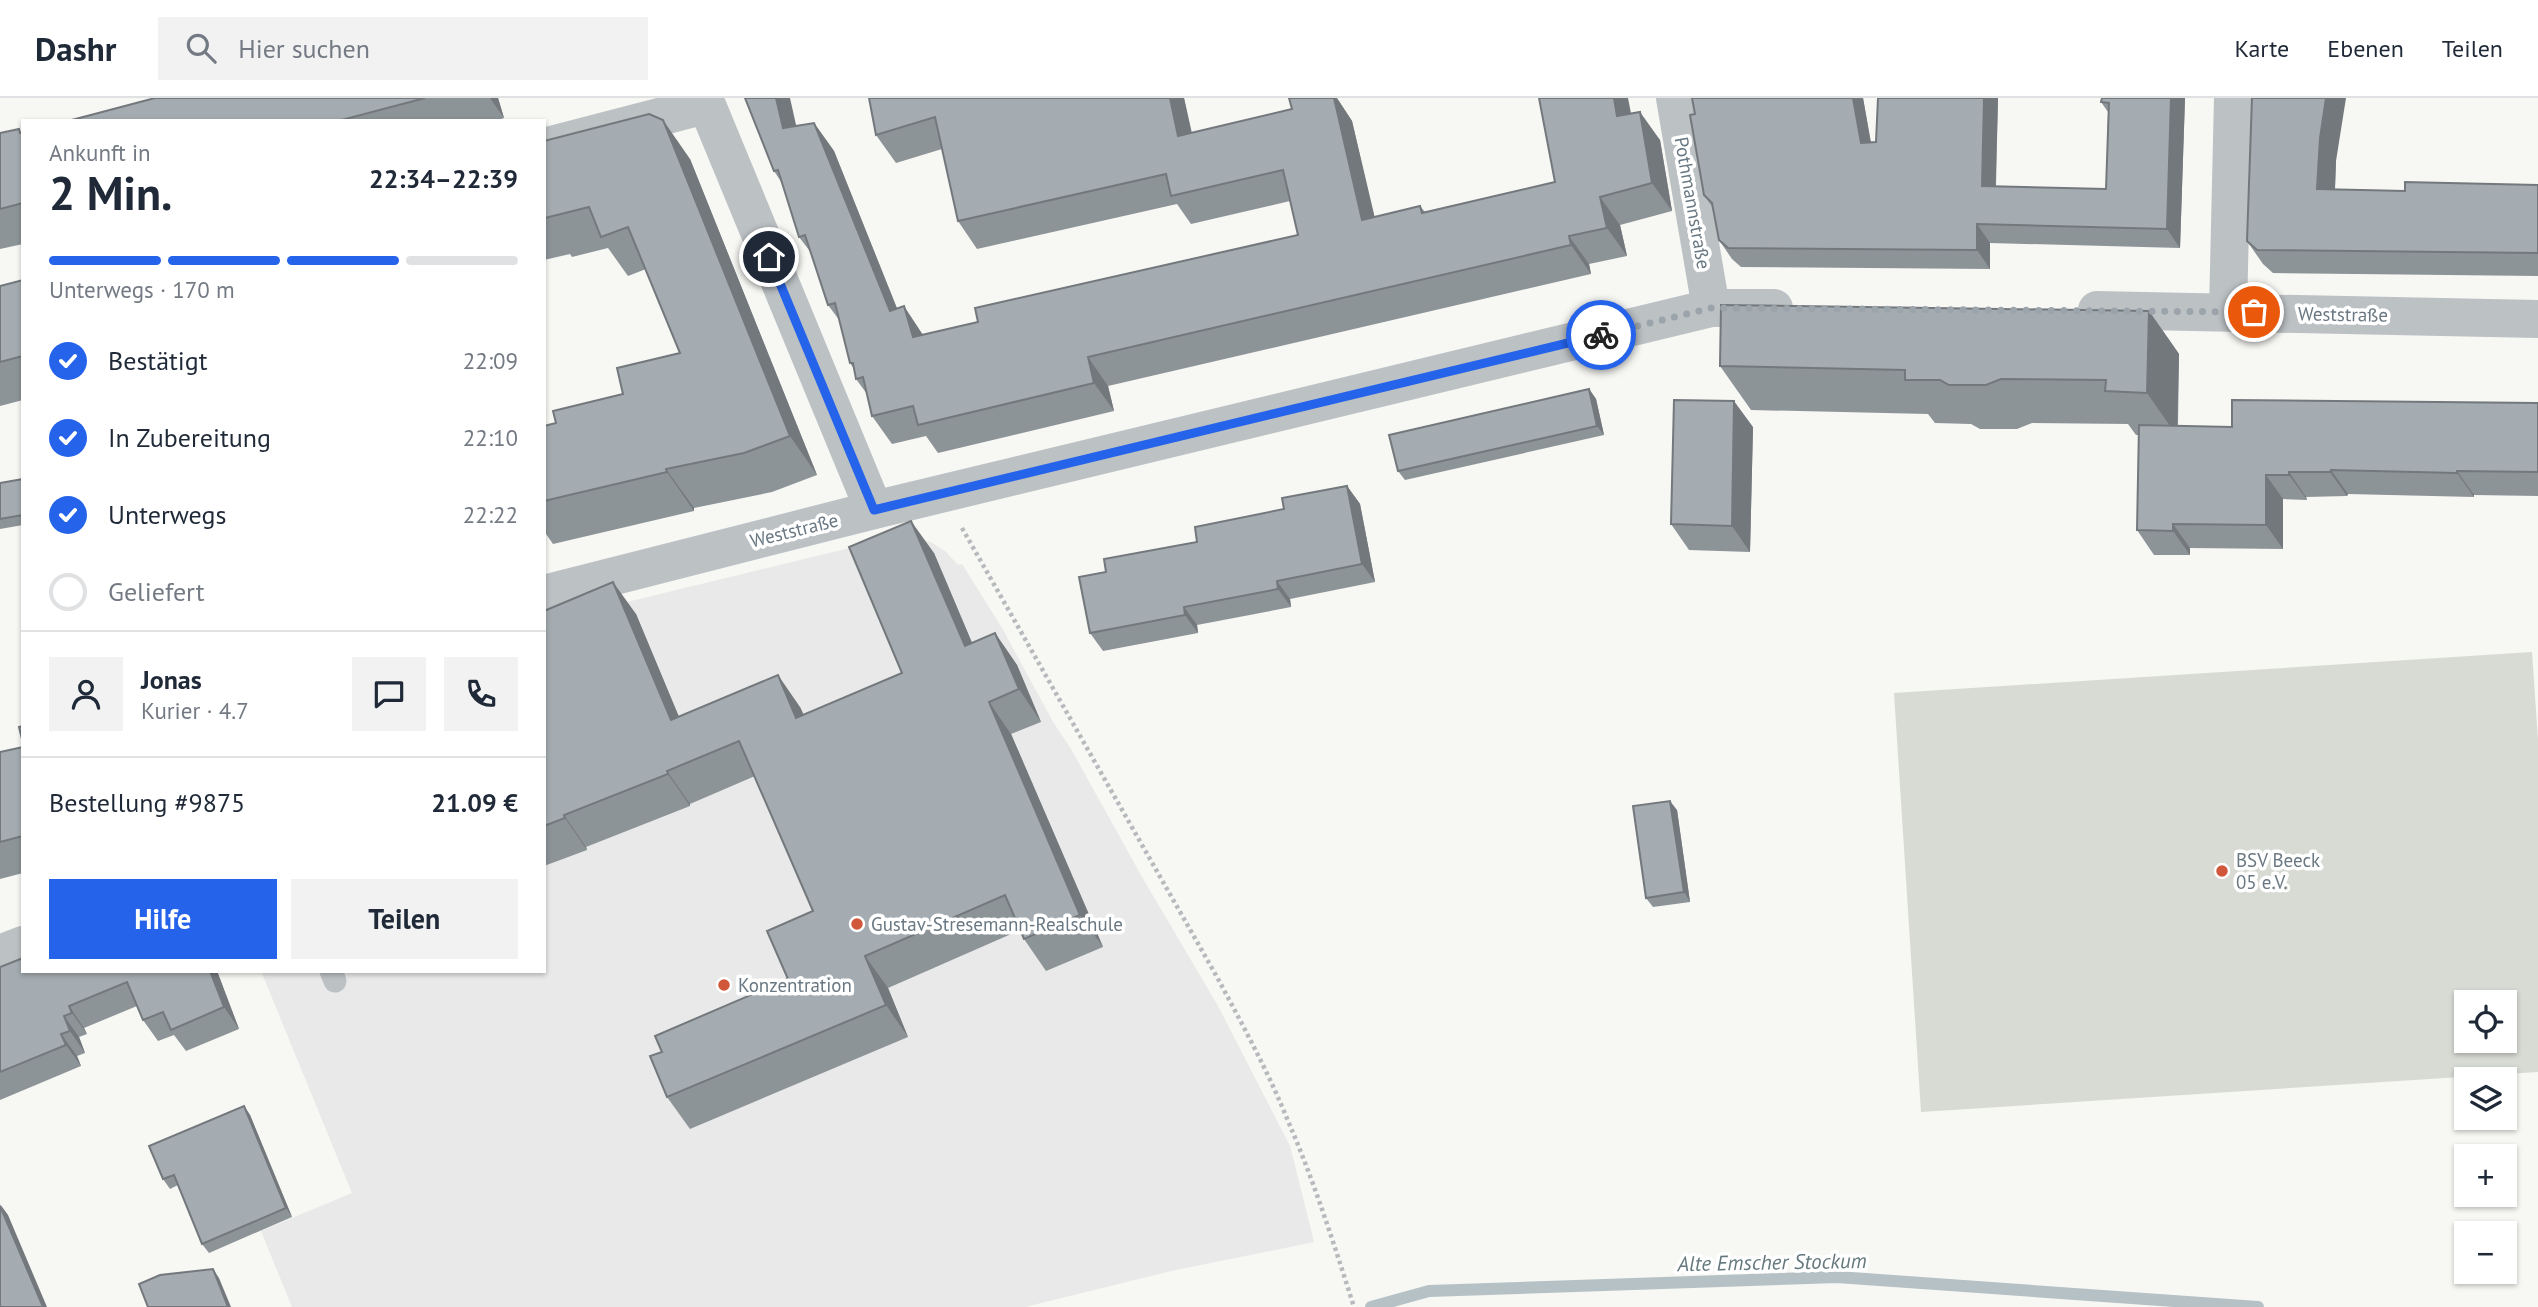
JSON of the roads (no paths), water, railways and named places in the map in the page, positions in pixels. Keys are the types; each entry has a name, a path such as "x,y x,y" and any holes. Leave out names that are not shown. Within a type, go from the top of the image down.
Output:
{"street":[{"name":"Pothmannstraße","path":"1675,98 1711,308"},
{"path":"2228,311 2233,98"},
{"path":"546,145 705,101 874,510"},
{"name":"Weststraße","path":"546,593 874,510 1711,308 1809,309"},
{"name":"Weststraße","path":"2060,310 2538,318"},
{"path":"0,954 21,946"}],"waterway":[{"name":"Alte Emscher Stockum","path":"1371,1307 1429,1291 1837,1277 2258,1307"}],"place":[{"name":"BSV Beeck 05 e.V.","path":"2222,871"},
{"name":"Gustav-Stresemann-Realschule","path":"857,924"},
{"name":"Konzentration","path":"724,985"}]}
